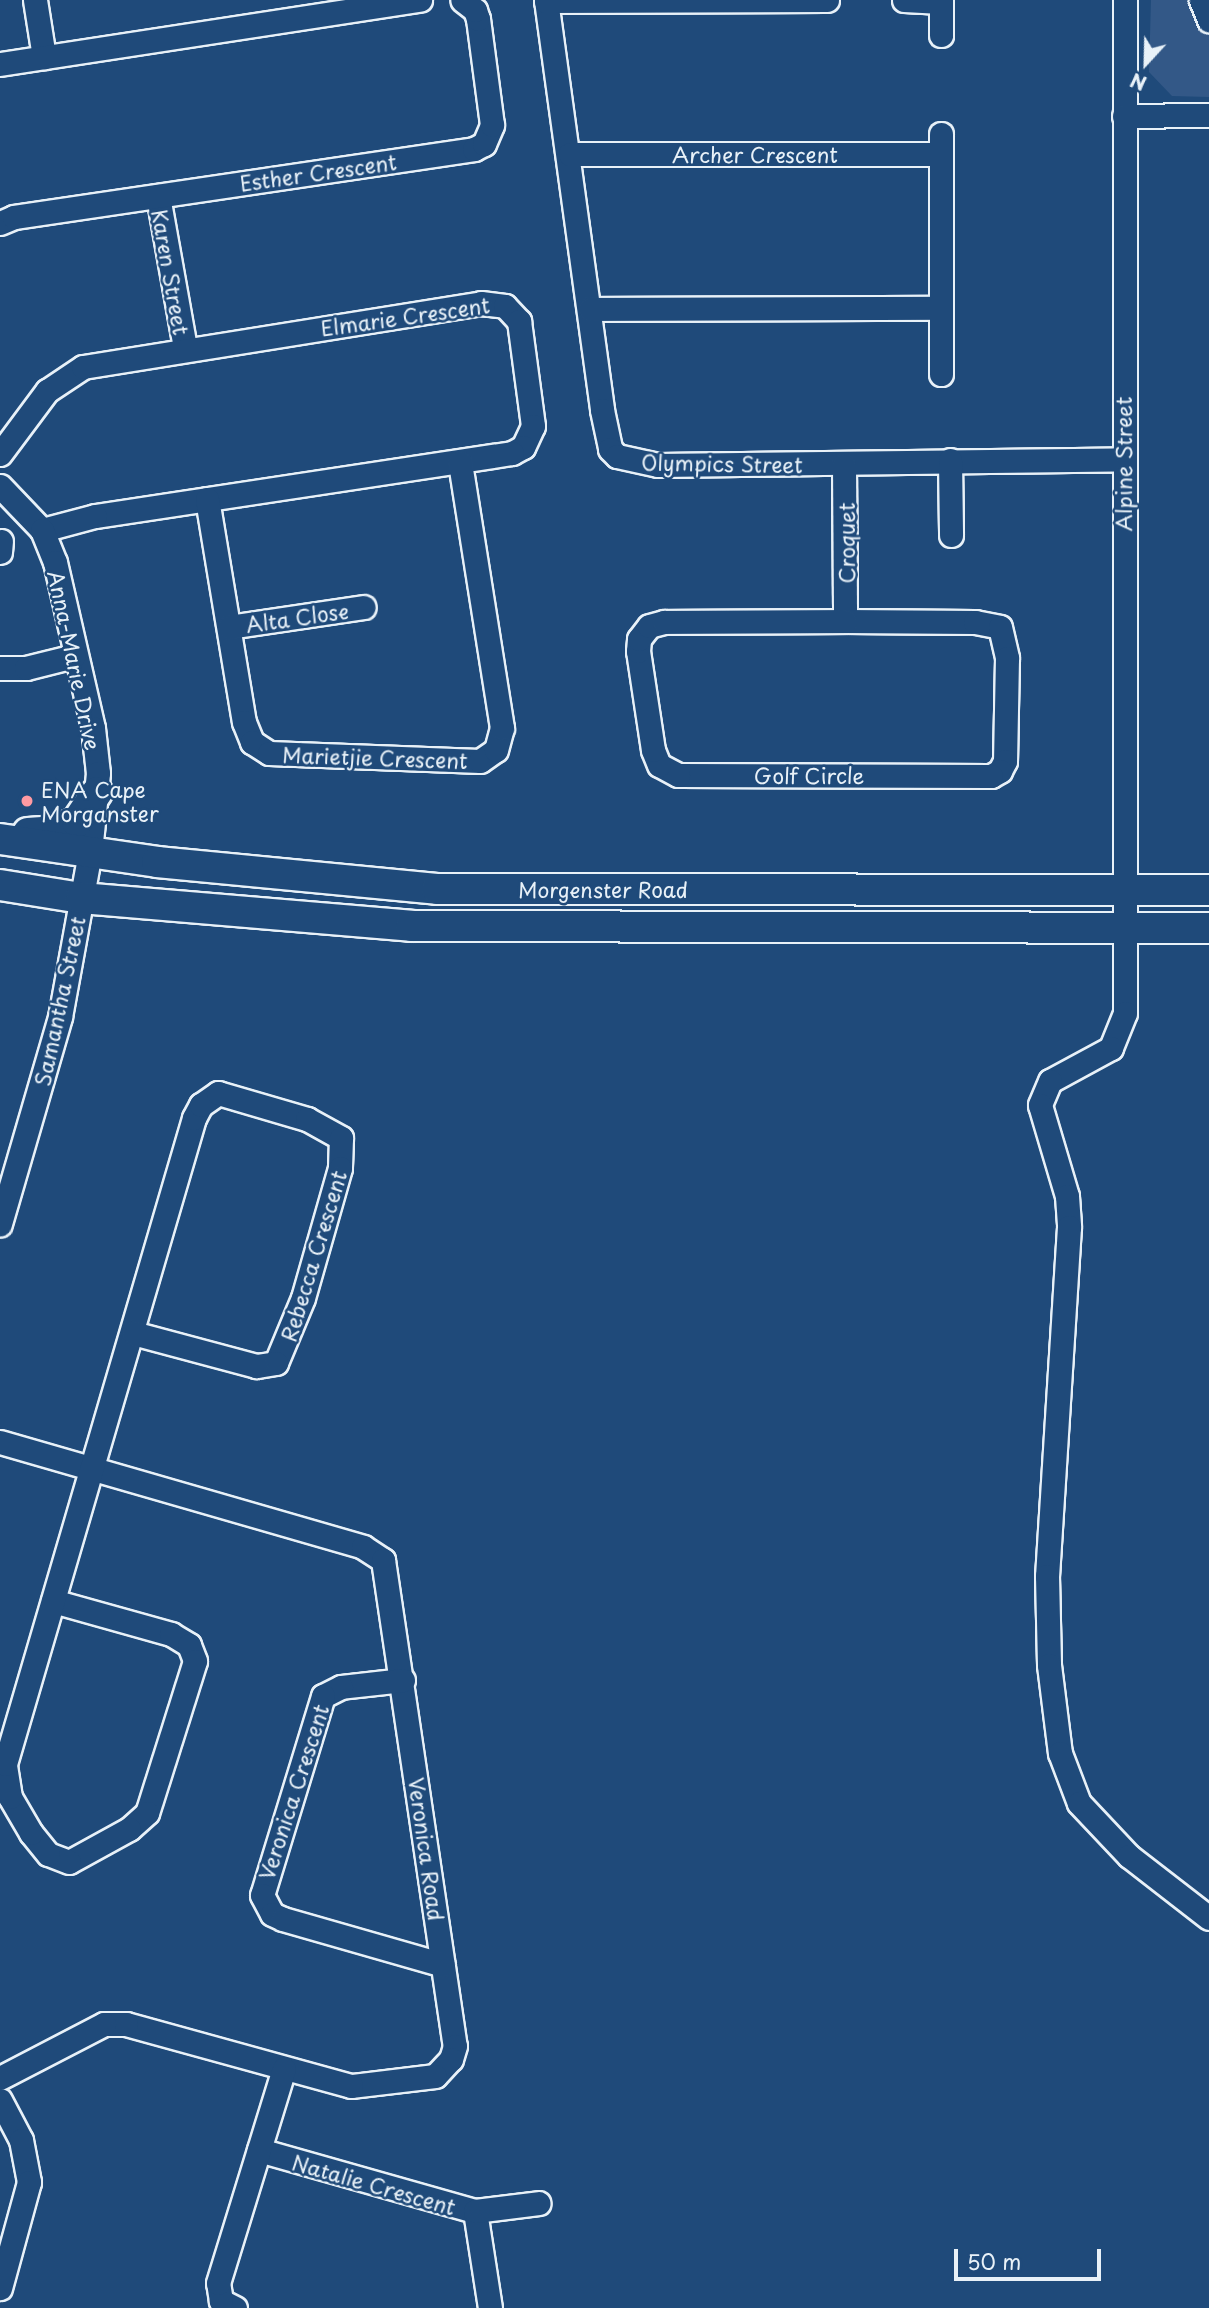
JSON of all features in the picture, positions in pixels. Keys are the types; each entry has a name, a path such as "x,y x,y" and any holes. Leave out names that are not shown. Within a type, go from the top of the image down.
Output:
{"main road":[{"path":"0,831 41,835 69,827 85,814 97,792"},
{"name":"Morgenster Road","path":"0,839 291,877 438,889 1209,890"},
{"name":"Morgenster Road","path":"0,885 81,898 411,926 1209,928"}],"street":[{"path":"35,0 44,57"},
{"path":"0,64 420,0"},
{"name":"Esther Crescent","path":"0,223 158,196 474,149 484,144 492,125 478,19 475,9 461,0"},
{"path":"546,1 827,0"},
{"path":"904,0 941,1 941,35"},
{"name":"Alpine Street","path":"1125,0 1125,1013 1118,1037 1100,1056 1050,1081 1039,1113 1067,1196 1069,1227 1047,1576 1052,1711 1066,1773 1079,1803 1129,1856 1209,1918"},
{"name":"Olympics Street","path":"546,1 570,154 606,433 610,449 622,460 658,465 844,465 950,460 1124,459"},
{"path":"1124,116 1209,116"},
{"name":"Archer Crescent","path":"570,154 941,144 941,374"},
{"name":"Karen Street","path":"158,196 186,348"},
{"name":"Elmarie Crescent","path":"0,454 47,391 71,372 186,348 481,303 505,306 519,321 532,432 523,447 512,453 94,516 41,530"},
{"path":"590,309 941,307"},
{"path":"950,460 951,535"},
{"name":"Marietjie Crescent","path":"207,499 245,731 259,748 270,753 461,762 488,757 500,744 502,728 460,462"},
{"name":"Croquet","path":"844,465 845,621"},
{"name":"Anna-Marie Drive","path":"0,486 41,530 59,576 74,656 96,747 97,792 90,852"},
{"name":"Alta Close","path":"229,627 365,607"},
{"name":"Golf Circle","path":"664,621 845,621 975,622 1000,627 1007,659 1005,761 1000,771 991,776 678,775 659,765 653,750 638,651 639,639 649,626 664,621"},
{"path":"0,668 26,668 74,656"},
{"name":"Samantha Street","path":"0,1224 60,1017 90,852"},
{"name":"Rebecca Crescent","path":"52,1601 172,1633 194,1653 194,1671 146,1813 77,1859 63,1862 48,1854 31,1833 5,1783 10,1704 52,1601 194,1118 208,1098 218,1093 307,1119 341,1138 340,1168 303,1298 276,1363 256,1366 132,1333"},
{"name":"Veronica Road","path":"0,1442 376,1553 383,1560 403,1680 454,2046 451,2059 435,2076 351,2086 126,2024 104,2024 0,2078"},
{"name":"Veronica Crescent","path":"403,1680 341,1687 323,1696 261,1895 272,1914 283,1919 443,1965"},
{"path":"235,2308 221,2301 218,2283 284,2069"},
{"path":"0,2100 20,2140 29,2182 0,2288"},
{"name":"Natalie Crescent","path":"259,2150 475,2211 490,2308"},
{"path":"475,2211 539,2203"}],"shaded area":[{"path":"1151,0 1209,0 1209,97 1172,96 1149,72"}],"place":[{"name":"ENA Cape Morganster","path":"27,801"}]}
